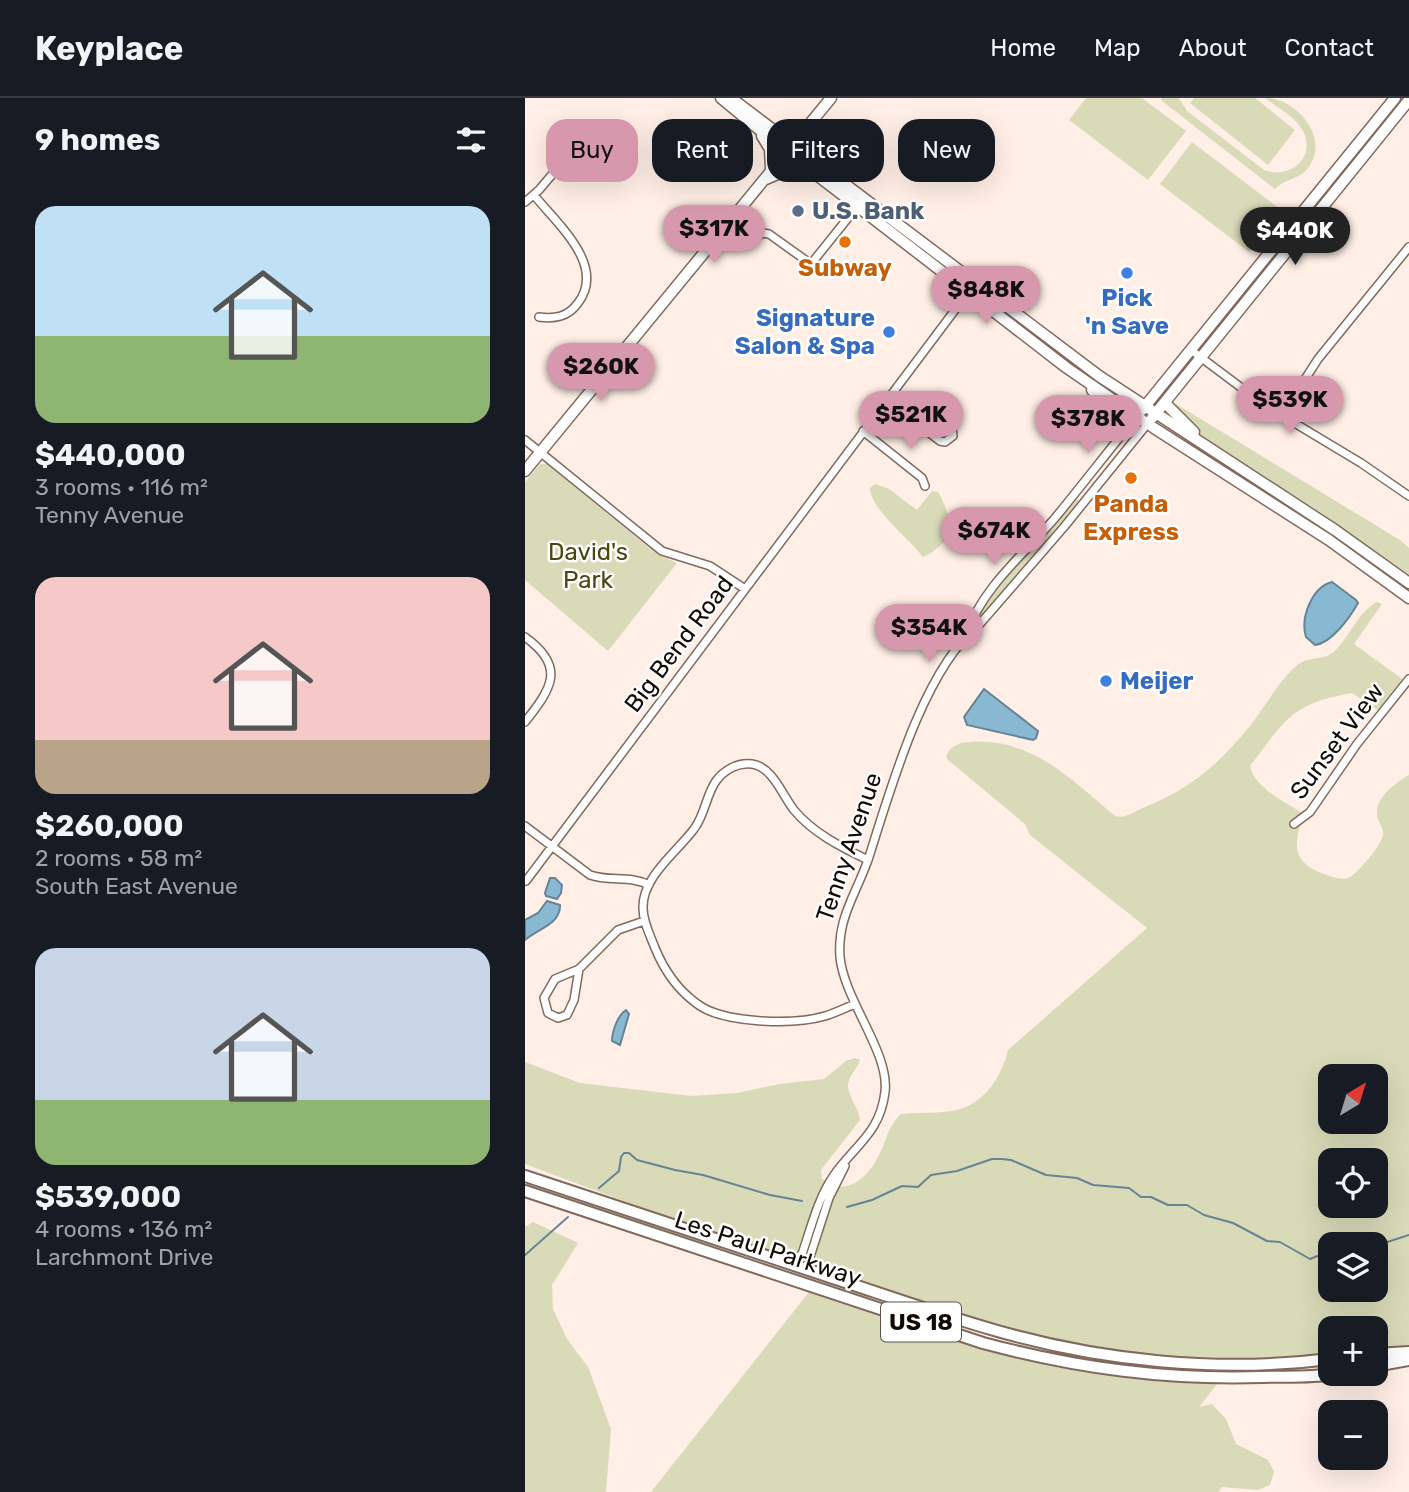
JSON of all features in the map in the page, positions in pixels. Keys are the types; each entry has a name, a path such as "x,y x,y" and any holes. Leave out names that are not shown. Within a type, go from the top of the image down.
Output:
{"main road":[{"path":"721,98 745,119"},
{"path":"731,98 767,129"},
{"path":"814,119 831,98"},
{"name":"Tenny Avenue","path":"1137,416 1395,98"},
{"name":"Tenny Avenue","path":"1148,424 1409,100"},
{"path":"753,127 767,144"},
{"path":"525,471 767,175"},
{"path":"762,181 767,179"},
{"path":"825,182 1085,382 1329,540 1409,598"},
{"path":"844,182 1083,365 1335,530 1409,583"},
{"path":"1085,382 1122,422 1125,431"},
{"path":"1165,403 1206,446"},
{"path":"1329,540 1335,530"},
{"name":"Les Paul Parkway","path":"525,1176 994,1330 1094,1352 1175,1362 1266,1364 1318,1360"},
{"name":"Les Paul Parkway","path":"525,1191 983,1343 1038,1357 1094,1368 1200,1377 1318,1374"},
{"path":"674,1240 713,1248 799,1275 806,1269"},
{"path":"1388,1353 1409,1352"},
{"path":"1388,1364 1409,1360"}],"street":[{"path":"525,202 546,181"},
{"path":"534,195 578,250 586,265 587,274 583,295 573,309 558,317 539,317"},
{"path":"724,228 745,243 763,233 769,234 811,264 856,206 866,199"},
{"path":"1282,415 1318,359 1409,247"},
{"name":"Big Bend Road","path":"526,881 976,282"},
{"path":"1191,350 1246,392 1368,467 1409,496"},
{"path":"1168,377 1178,386"},
{"path":"878,410 897,422 911,421 919,424"},
{"name":"Tenny Avenue","path":"784,1262 802,1254 823,1195 833,1176 878,1123 886,1089 879,1057 843,980 840,933 845,910 868,860 881,816 921,710 982,604 1137,416"},
{"name":"Tenny Avenue","path":"967,634 979,625 1083,505 1148,424"},
{"path":"863,431 919,475 925,486"},
{"path":"525,440 662,551 710,566 745,590"},
{"path":"1072,496 1083,505"},
{"path":"1019,559 1028,567"},
{"path":"525,637 545,656 551,678 549,689 525,722"},
{"name":"Sunset View","path":"1294,824 1310,812 1357,744 1409,678"},
{"path":"855,1004 823,1017 755,1020 722,1015 697,1004 664,970 644,921 642,905 649,885 668,858 695,828 715,781 733,765 754,764 771,776 794,811 832,843 868,860"},
{"path":"525,826 590,875 602,879 636,878 649,885"},
{"path":"579,969 574,1000 568,1014 558,1018 548,1013 544,998 555,979 579,969 618,930 644,921"},
{"name":"Tenny Avenue","path":"806,1269 829,1198 850,1156"}],"green space":[{"path":"1086,98 1142,98 1186,131 1148,180 1069,120"},
{"path":"1179,98 1187,111 1264,170 1283,172 1291,169 1303,158 1306,141 1300,126 1265,98 1277,100 1299,113 1307,122 1313,133 1314,157 1304,172 1275,189 1161,100"},
{"path":"1194,98 1255,98 1295,130 1268,165 1190,103"},
{"path":"1192,142 1281,210 1249,252 1160,184"},
{"path":"1171,401 1400,540 1409,548 1409,575 1323,514 1204,438 1171,407"},
{"name":"David's Park","path":"540,464 547,464 647,546 677,563 608,651 525,580 525,482"},
{"path":"875,484 889,489 917,510 932,491 938,492 956,525 956,532 923,557 876,505 870,488"},
{"path":"1072,496 1082,504 967,634 982,604"},
{"path":"1377,602 1382,604 1354,644 1405,681 1379,711 1352,693 1303,708 1282,725 1250,766 1264,788 1304,814 1297,850 1305,864 1340,879 1354,874 1379,845 1383,832 1377,815 1379,802 1387,791 1409,775 1409,1346 1388,1350 1388,1316 1318,1316 1318,1358 1223,1362 1117,1354 991,1327 762,1253 525,1164 525,1062 580,1083 691,1096 737,1093 824,1079 846,1061 855,1058 860,1060 848,1087 860,1120 821,1170 822,1179 839,1186 847,1186 861,1179 873,1165 890,1129 901,1114 957,1110 984,1095 997,1079 1008,1050 1147,928 1030,835 1025,824 948,760 946,757 950,750 967,742 993,742 1032,754 1067,776 1115,816 1127,816 1176,792 1215,764 1250,726 1289,672 1301,663 1335,651 1360,618"},
{"path":"533,1222 578,1243 552,1285 553,1309 567,1339 588,1367 611,1429 606,1492 525,1492 525,1227"},
{"path":"809,1292 961,1341 1053,1365 1114,1375 1217,1384 1199,1407 1212,1404 1226,1419 1236,1444 1268,1460 1274,1472 1270,1485 1258,1490 1222,1487 1218,1492 651,1492"}],"water":[{"path":"1332,582 1358,603 1334,635 1315,645 1306,637 1306,613 1313,597"},
{"path":"984,689 1038,731 1036,738 1033,740 967,725 964,717"},
{"path":"550,878 555,878 562,885 557,899 546,896 545,893"},
{"path":"547,901 560,905 557,917 525,940 525,920 538,913"},
{"path":"626,1010 629,1014 620,1045 612,1041 612,1037 618,1019"}],"waterway":[{"path":"599,1188 619,1171 621,1157 624,1153 629,1153 637,1160 802,1201"},
{"path":"847,1207 872,1200 902,1186 918,1187 931,1175 957,1171 992,1159 1002,1159 1011,1160 1046,1175 1077,1178 1093,1185 1129,1188 1141,1197 1151,1197 1168,1205 1187,1205 1204,1215 1233,1223 1267,1241 1280,1242 1310,1259 1318,1256"},
{"path":"525,1255 568,1217"},
{"path":"1388,1242 1409,1235"}],"place":[{"name":"U.S. Bank","path":"798,211"},
{"name":"Subway","path":"845,242"},
{"name":"Pick 'n Save","path":"1127,273"},
{"name":"Signature Salon & Spa","path":"889,332"},
{"name":"Panda Express","path":"1131,478"},
{"name":"Meijer","path":"1106,681"}]}
